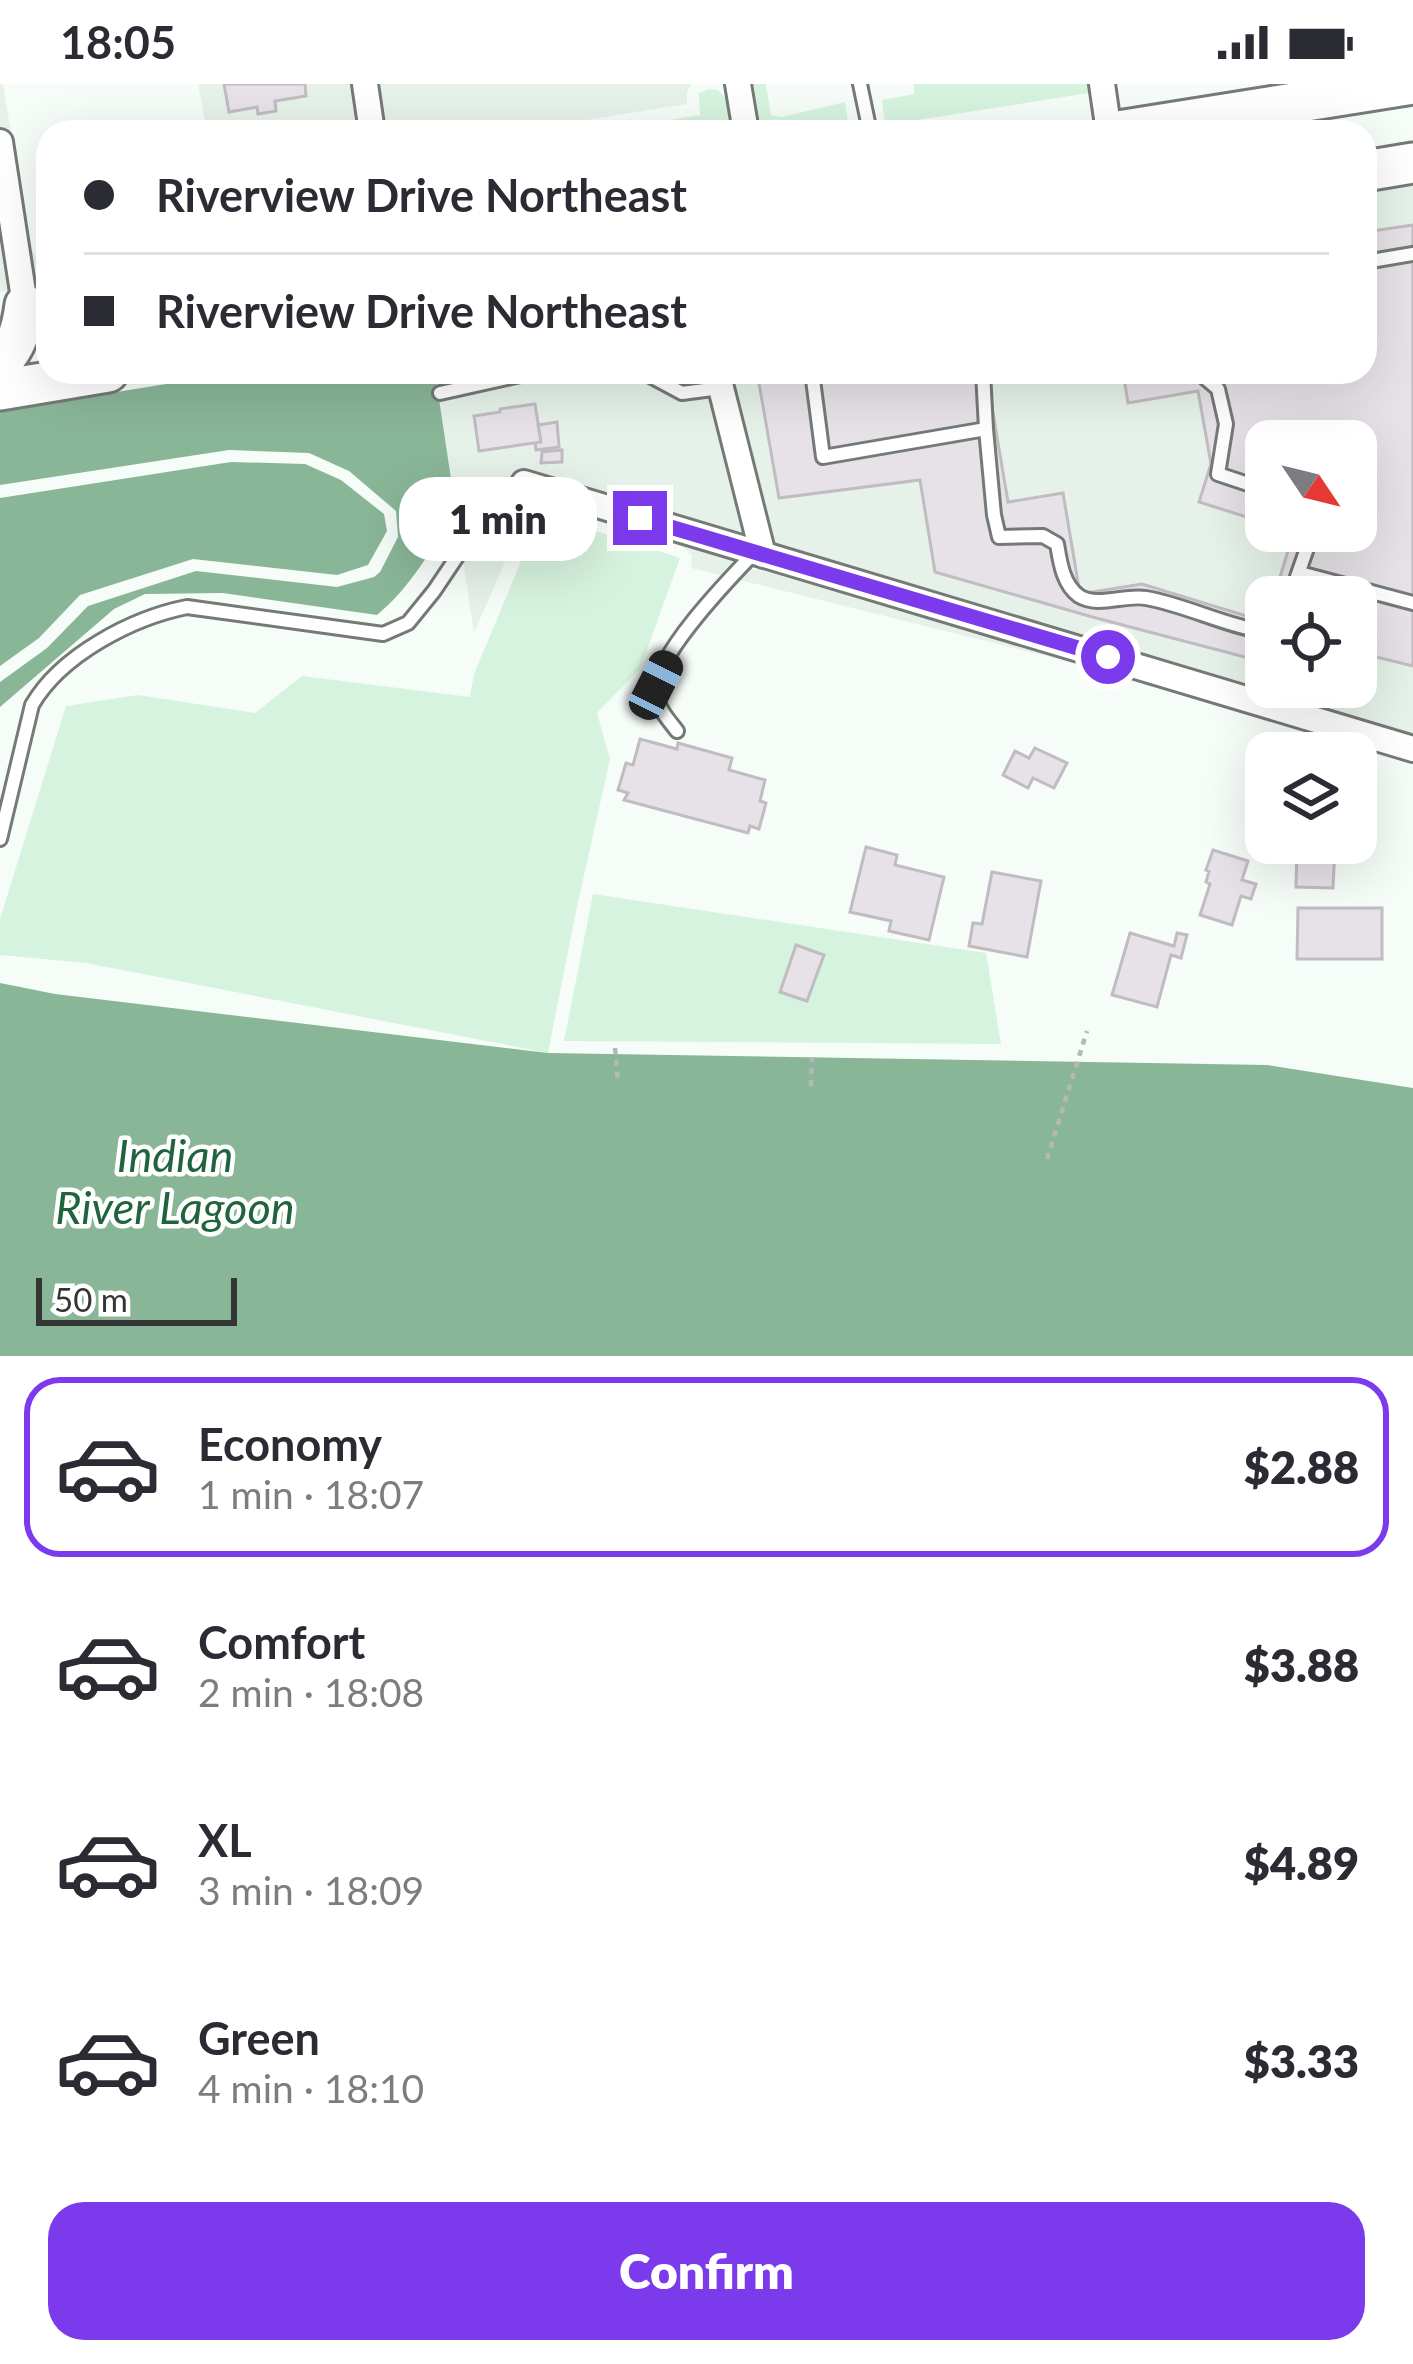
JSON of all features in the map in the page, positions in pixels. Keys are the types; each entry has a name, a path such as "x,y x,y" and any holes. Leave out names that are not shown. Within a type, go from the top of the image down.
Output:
{"main road":[{"path":"1186,120 1413,84"},
{"path":"1377,169 1413,163"},
{"path":"0,364 22,332 24,305"},
{"path":"0,390 36,380"}],"street":[{"path":"365,84 370,120"},
{"path":"738,84 744,120"},
{"path":"1102,84 1109,120"},
{"path":"0,142 24,305"},
{"path":"720,384 759,554"},
{"path":"524,483 1413,749"}],"lane":[{"path":"860,84 867,120"},
{"path":"1377,260 1413,254"},
{"path":"440,393 480,384"},
{"path":"664,384 682,394 708,384"},
{"path":"814,384 823,457 986,429"},
{"path":"984,384 994,515 1000,537 1043,536 1058,544 1062,570 1074,592 1084,599 1142,596 1245,627"},
{"path":"1213,384 1226,424 1218,474 1245,483"},
{"path":"0,839 32,705 40,690 123,627 188,608 383,634 408,622 487,512 506,492 524,483"},
{"path":"1299,576 1306,552"},
{"path":"677,731 659,707 656,685 672,652 712,597 759,554"},
{"path":"1300,573 1413,603"}],"path":[{"path":"1047,1159 1088,1031"},
{"path":"615,1048 618,1082"},
{"path":"811,1086 812,1057"}],"shaded area":[{"path":"3,84 31,250 36,256 36,286 0,292"},
{"path":"198,84 691,84 687,104 586,120 205,120"},
{"path":"754,84 766,84 771,115 782,117 845,102 848,120 759,120"},
{"path":"914,84 1094,84 1089,93 917,120 884,120 882,100 914,94"},
{"path":"718,90 730,103 731,120 668,120 700,115 699,93"},
{"path":"1413,183 1413,747 1377,738 1377,732 1352,732 1256,708 1377,708 1377,576 1245,576 1245,705 691,568 692,555 683,547 554,508 519,530 474,633 437,384 705,384 752,570 780,567 735,384 1377,384 1377,187"},
{"path":"552,521 680,558 640,669 597,713 610,759 548,1053 86,963 0,955 0,919 66,706 138,695 255,713 302,676 470,697 474,674 532,535"},
{"path":"593,894 986,953 1001,1044 564,1041"}],"water":[{"path":"166,384 437,384 456,512 420,566 377,615 223,593 145,594 114,609 0,707 0,682 47,648 88,606 196,571 337,587 374,577 398,537 396,511 349,471 309,453 229,450 0,485 0,411"},
{"path":"231,462 305,464 341,480 384,514 387,531 368,565 337,575 193,559 80,595 39,638 0,666 0,498"},
{"name":"Indian River Lagoon","path":"0,983 55,994 548,1053 1267,1065 1413,1088 1413,1356 0,1356"}],"building":[{"path":"224,84 305,84 306,96 275,101 276,111 258,114 257,107 229,112"},
{"path":"1413,225 1413,666 1377,657 1377,576 1245,576 1245,657 935,572 920,480 779,498 759,384 1377,384 1377,230"},
{"path":"988,384 1125,384 1128,403 1198,391 1211,464 1199,502 1245,516 1245,552 1288,552 1280,576 1245,576 1245,616 1142,584 1080,594 1063,493 1008,502"},
{"path":"535,404 541,442 479,451 474,416"},
{"path":"557,422 559,447 536,450 535,443 541,442 538,425"},
{"path":"562,450 562,462 541,463 542,452"},
{"path":"640,739 677,749 678,743 732,758 729,770 765,780 760,801 766,803 759,829 750,826 748,833 624,800 628,793 618,790 626,763 633,765"},
{"path":"1035,748 1067,763 1054,788 1033,778 1028,788 1003,775 1015,751 1029,758"},
{"path":"866,847 897,855 895,865 944,877 929,940 889,931 891,921 850,912"},
{"path":"1213,850 1247,864 1242,880 1256,884 1251,899 1241,896 1232,925 1200,915 1210,884 1206,870"},
{"path":"1297,864 1334,864 1333,888 1296,887"},
{"path":"992,872 1041,881 1027,957 969,946 973,923 982,924"},
{"path":"1298,908 1382,908 1382,959 1297,959"},
{"path":"1130,933 1174,946 1177,933 1187,935 1181,958 1171,955 1157,1007 1112,995"},
{"path":"796,945 824,955 807,1001 780,992"}],"route":[{"path":"640,518 1108,657"}]}
